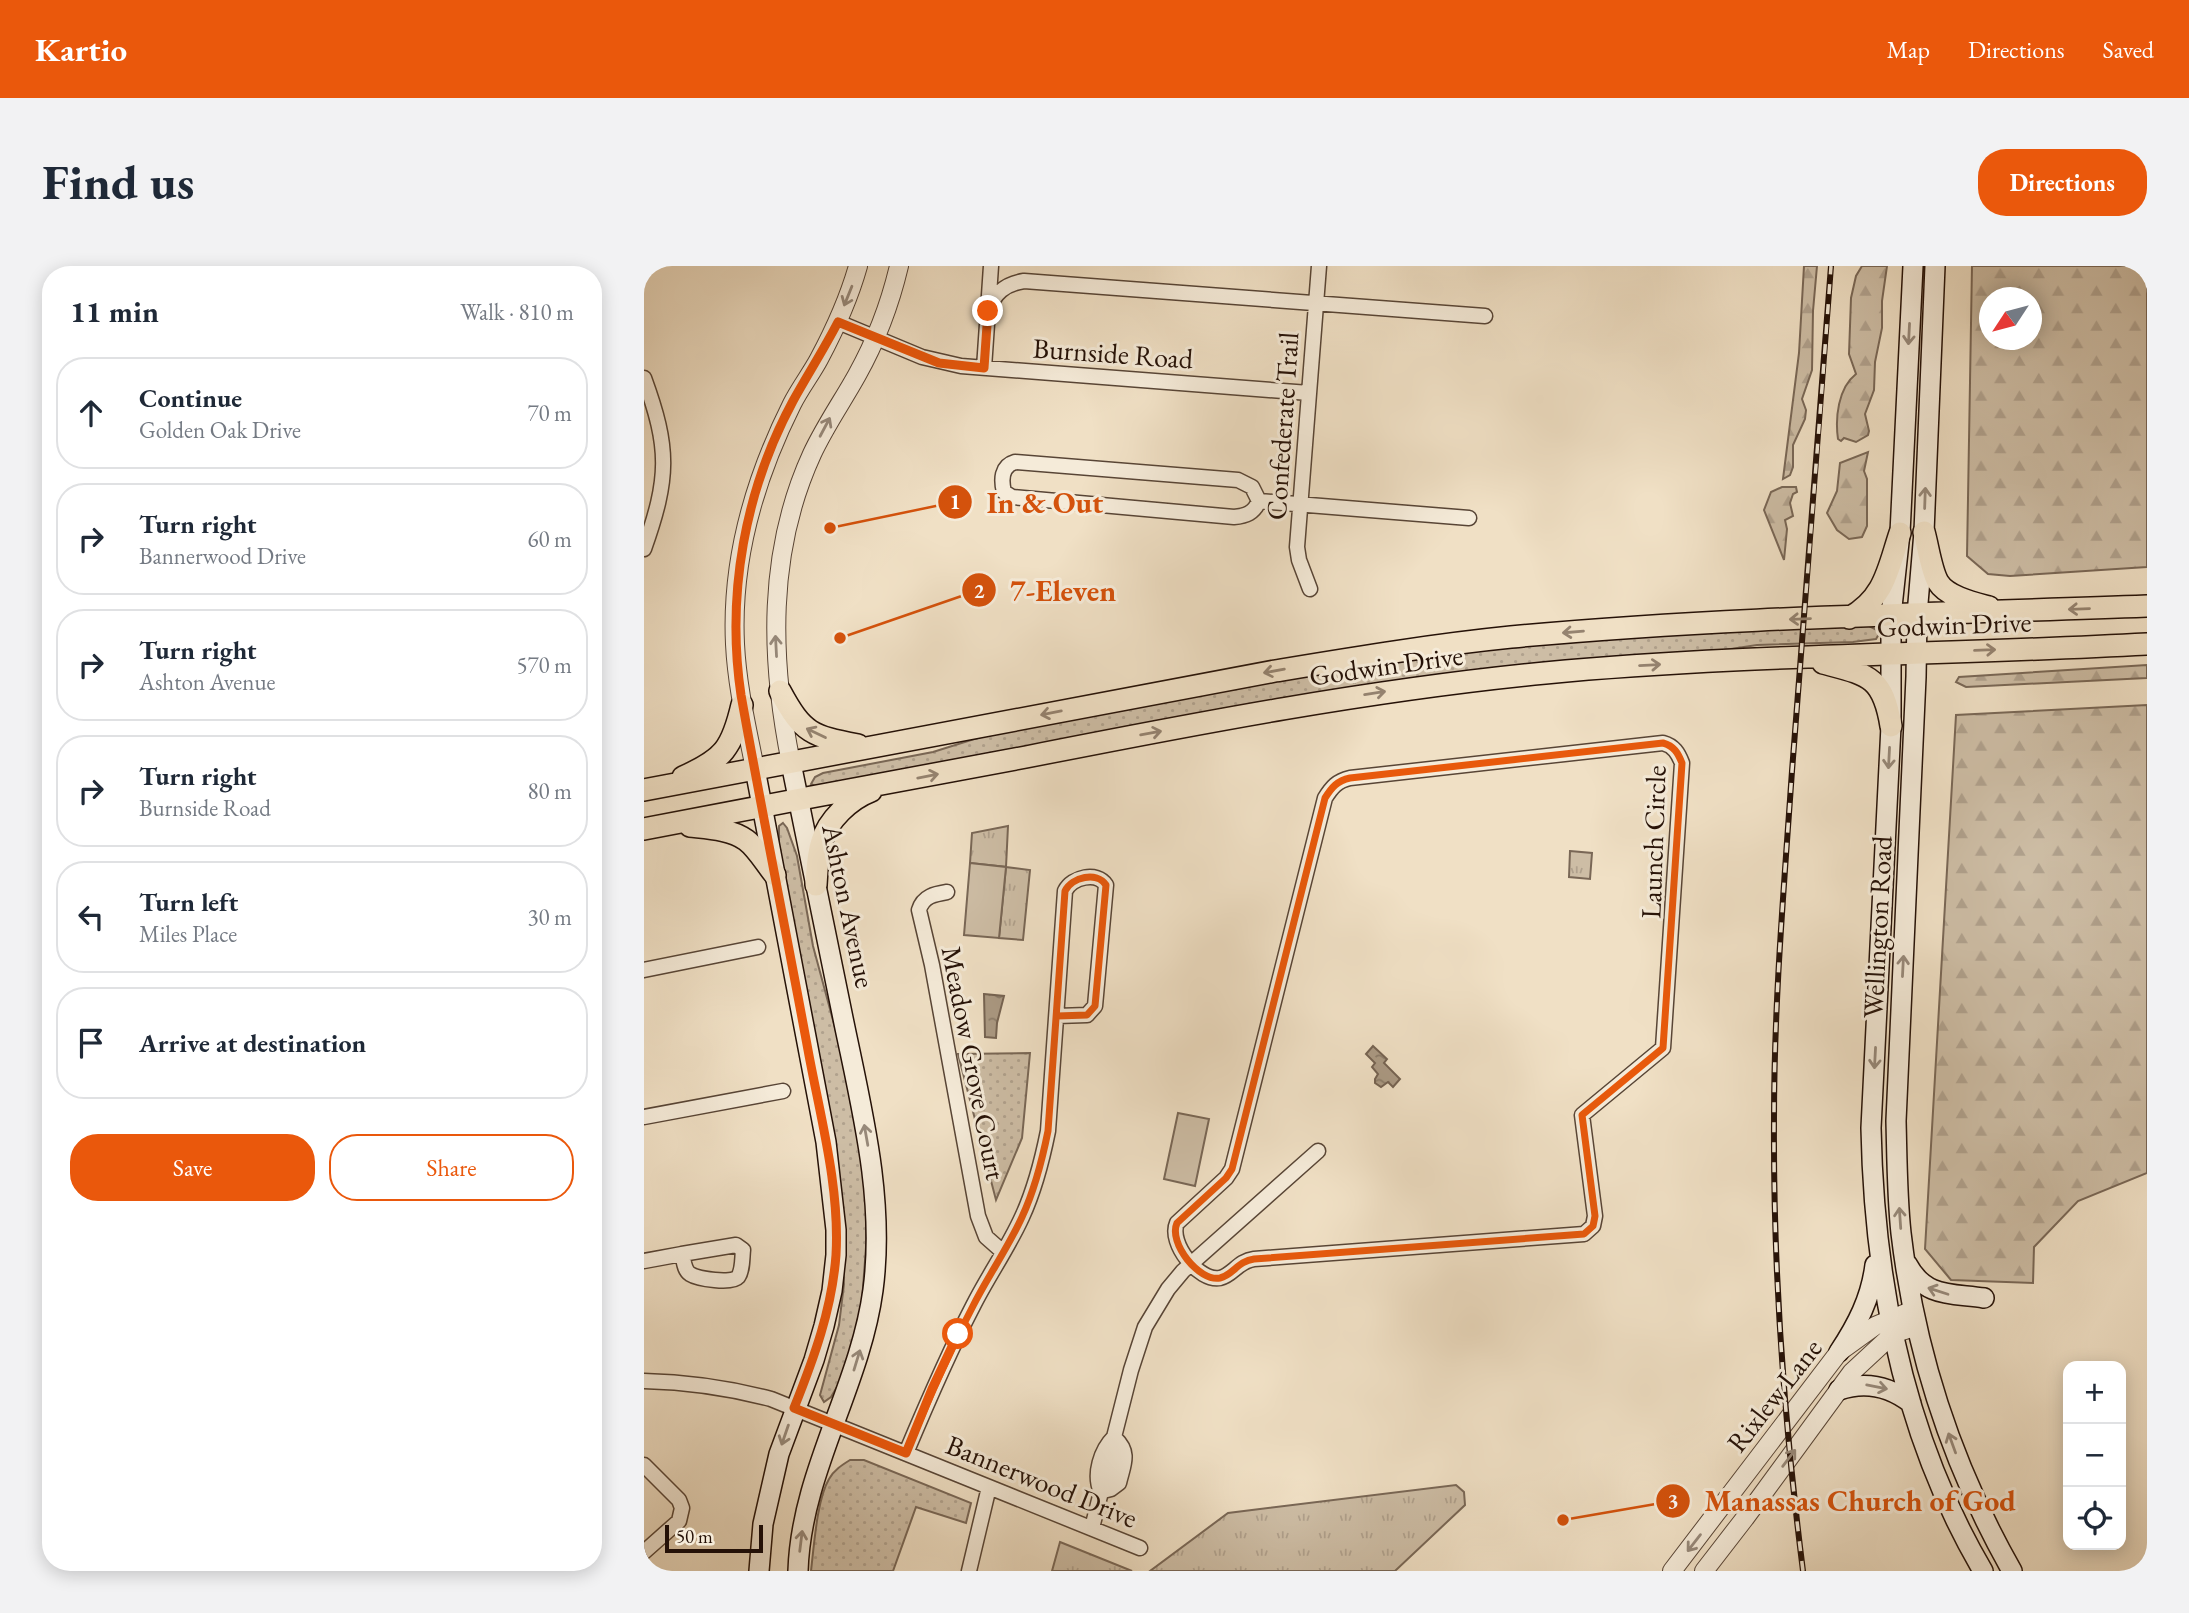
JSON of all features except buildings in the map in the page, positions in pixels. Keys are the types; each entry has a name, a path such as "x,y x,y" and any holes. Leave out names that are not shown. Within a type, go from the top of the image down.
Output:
{"main road":[{"name":"Wellington Road","path":"1913,266 1900,533 1891,616 1891,726 1871,1128 1876,1233 1891,1326 1911,1403 1949,1506 1983,1571"},
{"name":"Wellington Road","path":"1935,266 1924,532 1917,615 1896,1121 1897,1176 1905,1259 1915,1318 1937,1400 1962,1471 1987,1526 2012,1571"},
{"path":"1924,532 1938,582 1946,590 1980,605 2005,612"},
{"path":"1849,618 1872,602 1882,587 1900,533"},
{"name":"Godwin Drive","path":"651,789 1275,671 1380,654 1509,638 1618,628 2147,606"},
{"name":"Godwin Drive","path":"654,827 1319,702 1400,690 1559,672 1801,658 2147,644"},
{"path":"1801,658 1857,672 1871,679 1885,697 1891,726"},
{"path":"780,691 795,718 811,733 830,740 870,747"},
{"path":"651,789 693,772 721,754 734,737 743,705"},
{"name":"Ashton Avenue","path":"791,763 866,1135 876,1212 876,1252 867,1320 852,1378 833,1424 811,1491 802,1531 798,1571"},
{"path":"755,769 825,1142 836,1230 833,1279 824,1326 814,1360 794,1408 768,1495 759,1571"},
{"path":"816,886 822,840 832,822 856,799 887,784"},
{"path":"654,827 714,829 740,836 748,841 775,875"},
{"path":"1839,1352 1854,1330 1870,1290 1876,1257 1876,1233"},
{"path":"1905,1259 1913,1275 1932,1290 1944,1294 1984,1298"},
{"path":"1839,1390 1857,1385 1874,1386 1894,1392 1911,1403"}],"street":[{"path":"755,769 737,672 734,617 738,574 750,513 775,441 793,402 838,322 858,266"},
{"name":"Ashton Avenue","path":"791,763 775,650 776,593 783,544 793,503 811,455 826,425 857,376 875,338 900,266"},
{"path":"984,368 991,266"},
{"name":"Confederate Trail","path":"1310,589 1299,561 1297,547 1319,266"},
{"path":"988,311 993,297 1001,289 1024,281 1485,316"},
{"name":"Burnside Road","path":"838,322 939,363 1309,393"},
{"path":"644,378 662,435 665,462 660,497 645,540"},
{"path":"1014,463 1238,480 1252,487 1259,501 1251,513 1234,517 1012,497 1004,492 1004,470 1014,463"},
{"path":"1259,501 1469,518"},
{"name":"Launch Circle","path":"1663,743 1678,752 1682,763 1663,1048 1582,1115 1595,1216 1593,1226 1584,1234 1244,1260 1220,1278 1206,1275 1191,1264 1179,1248 1174,1230 1177,1223 1226,1178 1235,1161 1325,798 1330,789 1339,780 1350,778 1663,743"},
{"path":"906,1453 948,1355 1021,1220 1033,1191 1048,1131 1065,891 1074,880 1098,878 1106,885 1095,1006 1087,1015 1057,1016"},
{"name":"Meadow Grove Court","path":"947,892 925,899 919,910 932,965 978,1216 986,1237 1003,1252"},
{"path":"644,970 758,947"},
{"path":"644,1117 783,1091"},
{"path":"1092,1528 1101,1492 1097,1477 1104,1449 1114,1437 1145,1327 1168,1289 1191,1264 1318,1151"},
{"path":"644,1261 682,1254"},
{"name":"Rixlew Lane","path":"1672,1571 1839,1352 1868,1330 1915,1318"},
{"name":"Rixlew Lane","path":"1704,1571 1839,1390 1891,1326"},
{"name":"Bannerwood Drive","path":"644,1381 733,1389 771,1399 1140,1548"},
{"path":"1101,1492 1119,1483 1125,1453 1122,1444 1114,1437"},
{"path":"644,1465 679,1500 682,1508 679,1521 644,1552"},
{"path":"970,1571 989,1487"}],"green space":[{"path":"1804,266 1817,266 1812,370 1802,399 1806,410 1805,419 1793,445 1793,467 1790,475 1783,479 1799,353"},
{"path":"1862,266 1887,266 1882,301 1882,328 1875,362 1874,390 1865,414 1868,435 1856,442 1844,438 1841,441 1837,431 1839,404 1845,387 1856,374 1849,354 1851,298 1856,276"},
{"path":"1972,266 2147,266 2147,567 2010,576 1988,574 1967,556"},
{"path":"1868,452 1864,471 1867,479 1867,526 1862,537 1849,539 1837,530 1827,513 1837,491 1840,463"},
{"path":"1782,487 1796,487 1797,492 1793,494 1790,503 1793,516 1785,520 1787,529 1784,560 1764,510 1771,492"},
{"path":"1865,624 1879,634 1876,639 1757,645 819,788 811,784 815,777 823,773 933,752 1003,730 1370,663 1564,640"},
{"path":"2147,665 2147,678 1966,687 1956,682 1959,677"},
{"path":"2147,705 2147,1173 2078,1201 2034,1247 2033,1283 1951,1280 1925,1249 1956,715"},
{"path":"783,823 797,856 813,946 841,1050 867,1189 862,1301 854,1342 844,1375 831,1397 824,1402 820,1395 839,1325 844,1284 840,1198 779,859 779,826"},
{"path":"1008,826 1006,867 970,863 972,833"},
{"path":"1570,851 1592,853 1590,879 1569,877"},
{"path":"970,863 1006,867 999,938 964,935"},
{"path":"1006,867 1030,870 1023,940 999,938"},
{"path":"1030,1053 1022,1138 996,1200 958,1054"},
{"path":"1178,1113 1209,1119 1195,1186 1164,1179"},
{"path":"850,1460 864,1460 971,1503 966,1523 916,1507 893,1571 811,1571 825,1488 833,1473"},
{"path":"1456,1485 1464,1492 1465,1505 1395,1571 1150,1571 1228,1513"},
{"path":"1060,1542 1132,1571 1052,1571"}],"water":[{"path":"984,994 1004,996 996,1038 985,1037"},
{"path":"1373,1046 1387,1059 1384,1063 1400,1079 1393,1087 1388,1082 1381,1087 1375,1083 1378,1074 1372,1067 1375,1063 1366,1054"}],"railway":[{"path":"1803,1571 1785,1402 1778,1289 1774,1075 1786,858 1831,266"}],"cycle path":[{"path":"1663,743 1675,750 1682,763 1663,1048 1582,1115 1595,1216 1593,1226 1584,1234 1254,1259 1244,1262 1220,1278 1212,1278 1195,1268 1187,1260 1177,1241 1177,1223 1226,1178 1232,1169 1325,798 1333,788 1350,778 1663,743"},
{"path":"906,1453 955,1342 1027,1206 1041,1164 1048,1131 1065,891 1079,879 1097,878 1106,885 1095,1006 1087,1015 1057,1016"}],"place":[{"name":"In & Out","path":"830,528"},
{"name":"7-Eleven","path":"840,638"},
{"name":"Manassas Church of God","path":"1563,1520"}],"route":[{"path":"958,1334 906,1453 794,1408 814,1360 824,1326 836,1255 836,1230 832,1181 737,672 734,617 739,565 758,484 793,402 838,322 939,363 984,368 988,311"}]}
